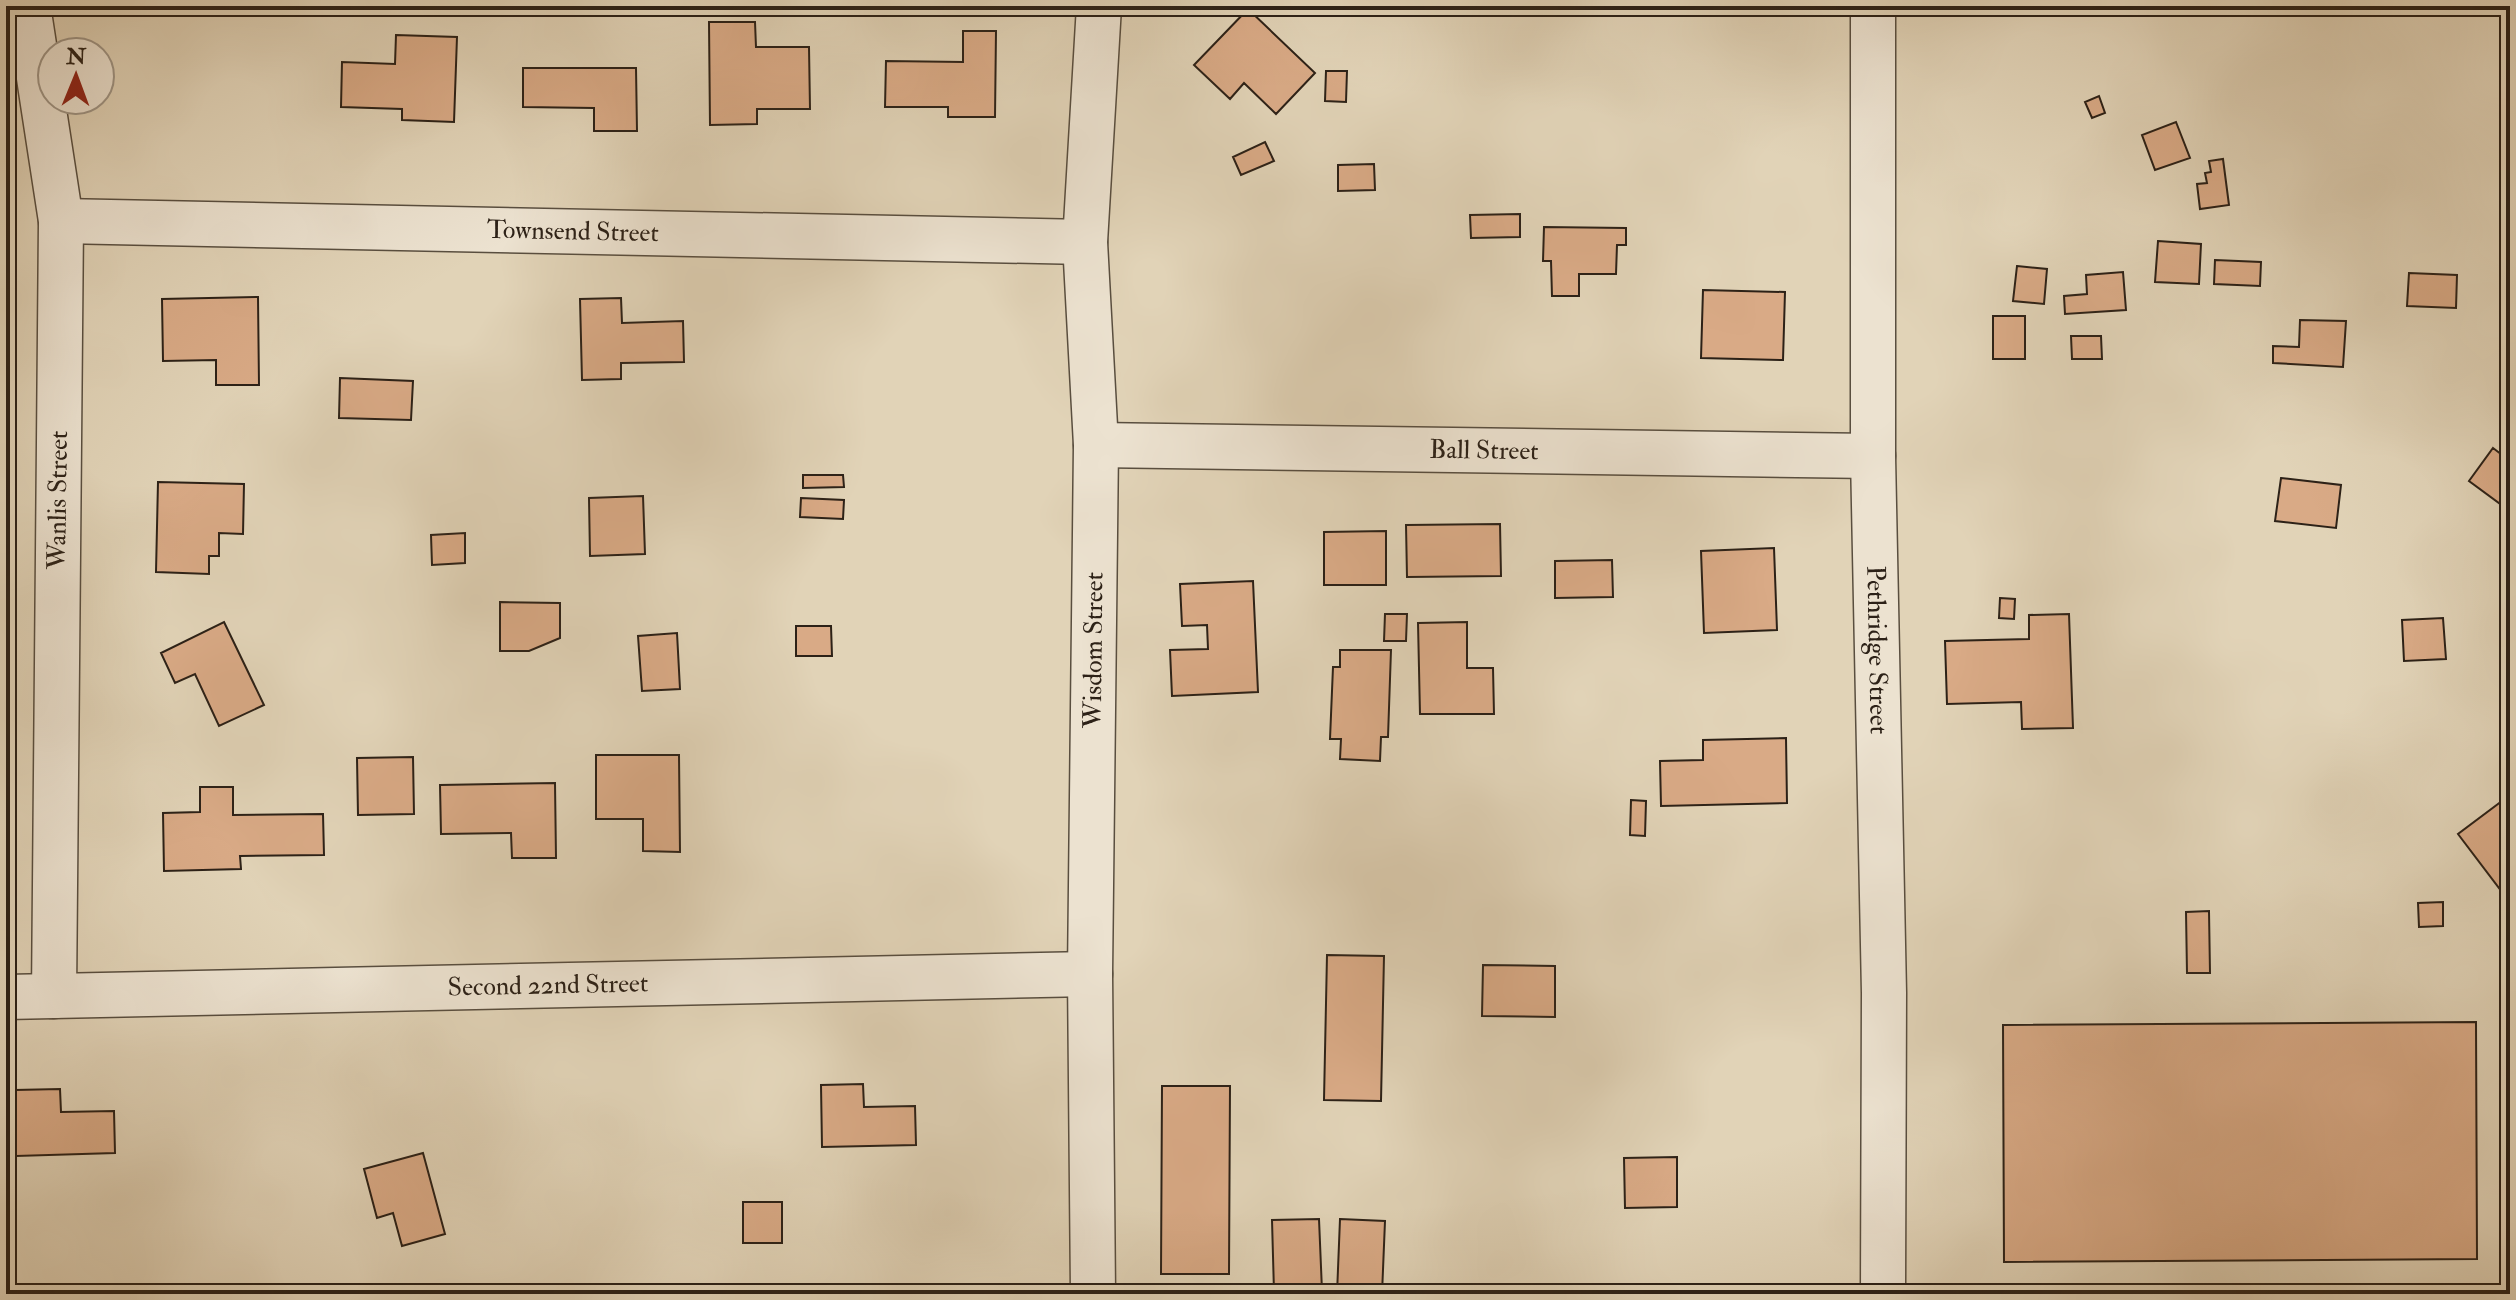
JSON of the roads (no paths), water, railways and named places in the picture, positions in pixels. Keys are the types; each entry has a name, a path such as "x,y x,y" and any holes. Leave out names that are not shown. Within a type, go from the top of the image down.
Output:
{"street":[{"name":"Wanlis Street","path":"28,6 61,221 54,996"},
{"name":"Wisdom Street","path":"1093,1294 1090,974 1096,445 1085,242 1099,6"},
{"name":"Pethridge Street","path":"1873,6 1873,456 1884,993 1883,1294"},
{"name":"Townsend Street","path":"61,221 1085,242"},
{"name":"Ball Street","path":"1096,445 1873,456"},
{"name":"Second 22nd Street","path":"6,997 1090,974"}]}
